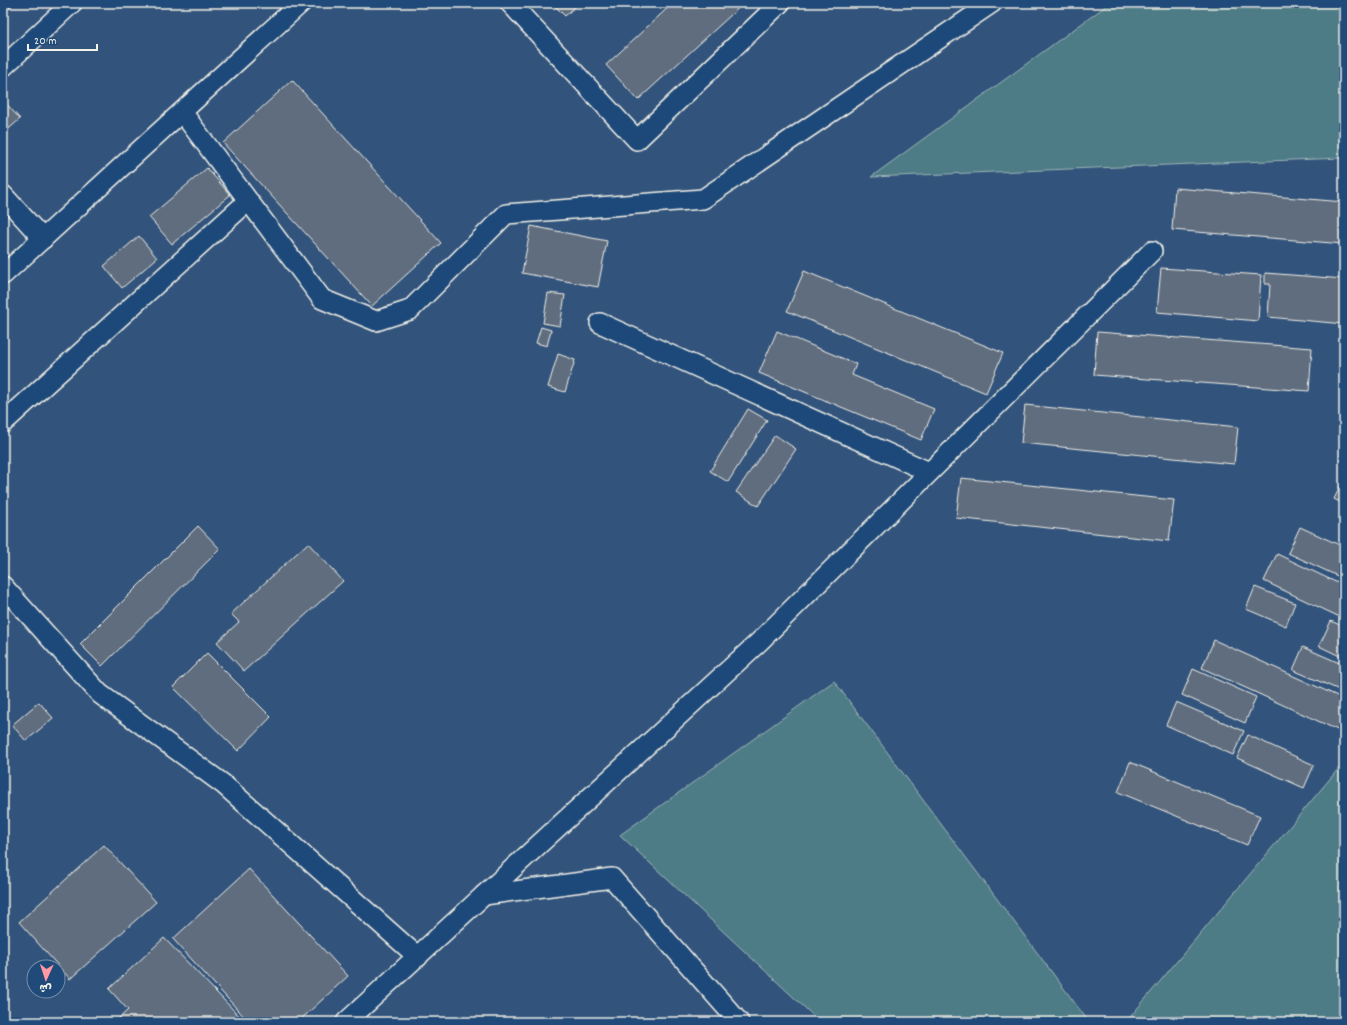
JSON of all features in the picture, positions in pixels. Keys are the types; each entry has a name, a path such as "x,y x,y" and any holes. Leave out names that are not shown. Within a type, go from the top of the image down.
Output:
{"street":[{"path":"3,67 72,3"},
{"path":"3,276 301,3"},
{"path":"510,3 637,140 780,3"},
{"path":"182,112 322,299 376,321 410,310 506,214 703,199 992,3"},
{"path":"3,195 43,239"},
{"path":"3,423 248,201"},
{"path":"346,1022 760,641 1152,251"},
{"path":"600,323 929,472"},
{"path":"3,586 100,694 224,784 418,957"},
{"path":"484,895 612,878 739,1022"}],"green space":[{"path":"1110,3 1344,3 1344,160 1342,158 871,177"},
{"path":"834,681 1089,1022 820,1022 620,835"},
{"path":"1344,762 1344,1022 1126,1022"}],"building":[{"path":"3,3 15,3 3,14"},
{"path":"552,3 579,3 565,16"},
{"path":"673,3 744,3 638,100 606,65"},
{"path":"292,80 441,243 372,306 223,143"},
{"path":"3,100 20,119 3,134"},
{"path":"207,168 230,195 172,244 149,217"},
{"path":"1175,188 1344,202 1344,244 1172,230"},
{"path":"531,226 607,241 598,287 522,273"},
{"path":"139,236 157,258 122,288 104,266"},
{"path":"1161,268 1261,275 1258,321 1157,312"},
{"path":"804,271 1003,353 986,393 787,311"},
{"path":"1265,273 1344,279 1344,324 1268,317 1270,284 1265,284"},
{"path":"548,293 565,295 560,326 543,323"},
{"path":"541,327 551,330 547,346 536,343"},
{"path":"777,331 856,364 852,375 934,409 921,440 759,373"},
{"path":"1097,332 1312,348 1309,391 1094,375"},
{"path":"558,354 575,360 565,392 548,387"},
{"path":"1025,405 1238,427 1234,464 1021,443"},
{"path":"748,409 767,420 728,482 710,471"},
{"path":"775,435 796,449 758,506 736,492"},
{"path":"961,478 1174,500 1169,541 956,518"},
{"path":"1344,479 1344,504 1334,499"},
{"path":"198,526 220,549 102,666 80,644"},
{"path":"1300,527 1344,547 1344,579 1288,553"},
{"path":"308,543 343,581 244,671 217,642 239,622 231,614"},
{"path":"1277,554 1344,586 1344,619 1264,581"},
{"path":"1255,587 1295,603 1286,626 1246,609"},
{"path":"1331,621 1344,627 1344,658 1319,646"},
{"path":"1214,640 1344,699 1344,727 1342,732 1202,668"},
{"path":"1303,647 1344,665 1344,692 1293,670"},
{"path":"207,653 271,717 238,751 173,687"},
{"path":"1193,669 1256,697 1245,723 1182,695"},
{"path":"39,702 53,718 26,741 12,725"},
{"path":"1176,702 1244,731 1233,755 1166,725"},
{"path":"1248,735 1314,765 1304,788 1237,758"},
{"path":"1130,762 1260,816 1247,845 1118,792"},
{"path":"104,845 156,902 70,979 66,975 66,959 52,959 19,922"},
{"path":"249,869 348,976 298,1022 249,1022 173,939"},
{"path":"164,938 245,1022 115,1022 128,1010 109,989"}]}
